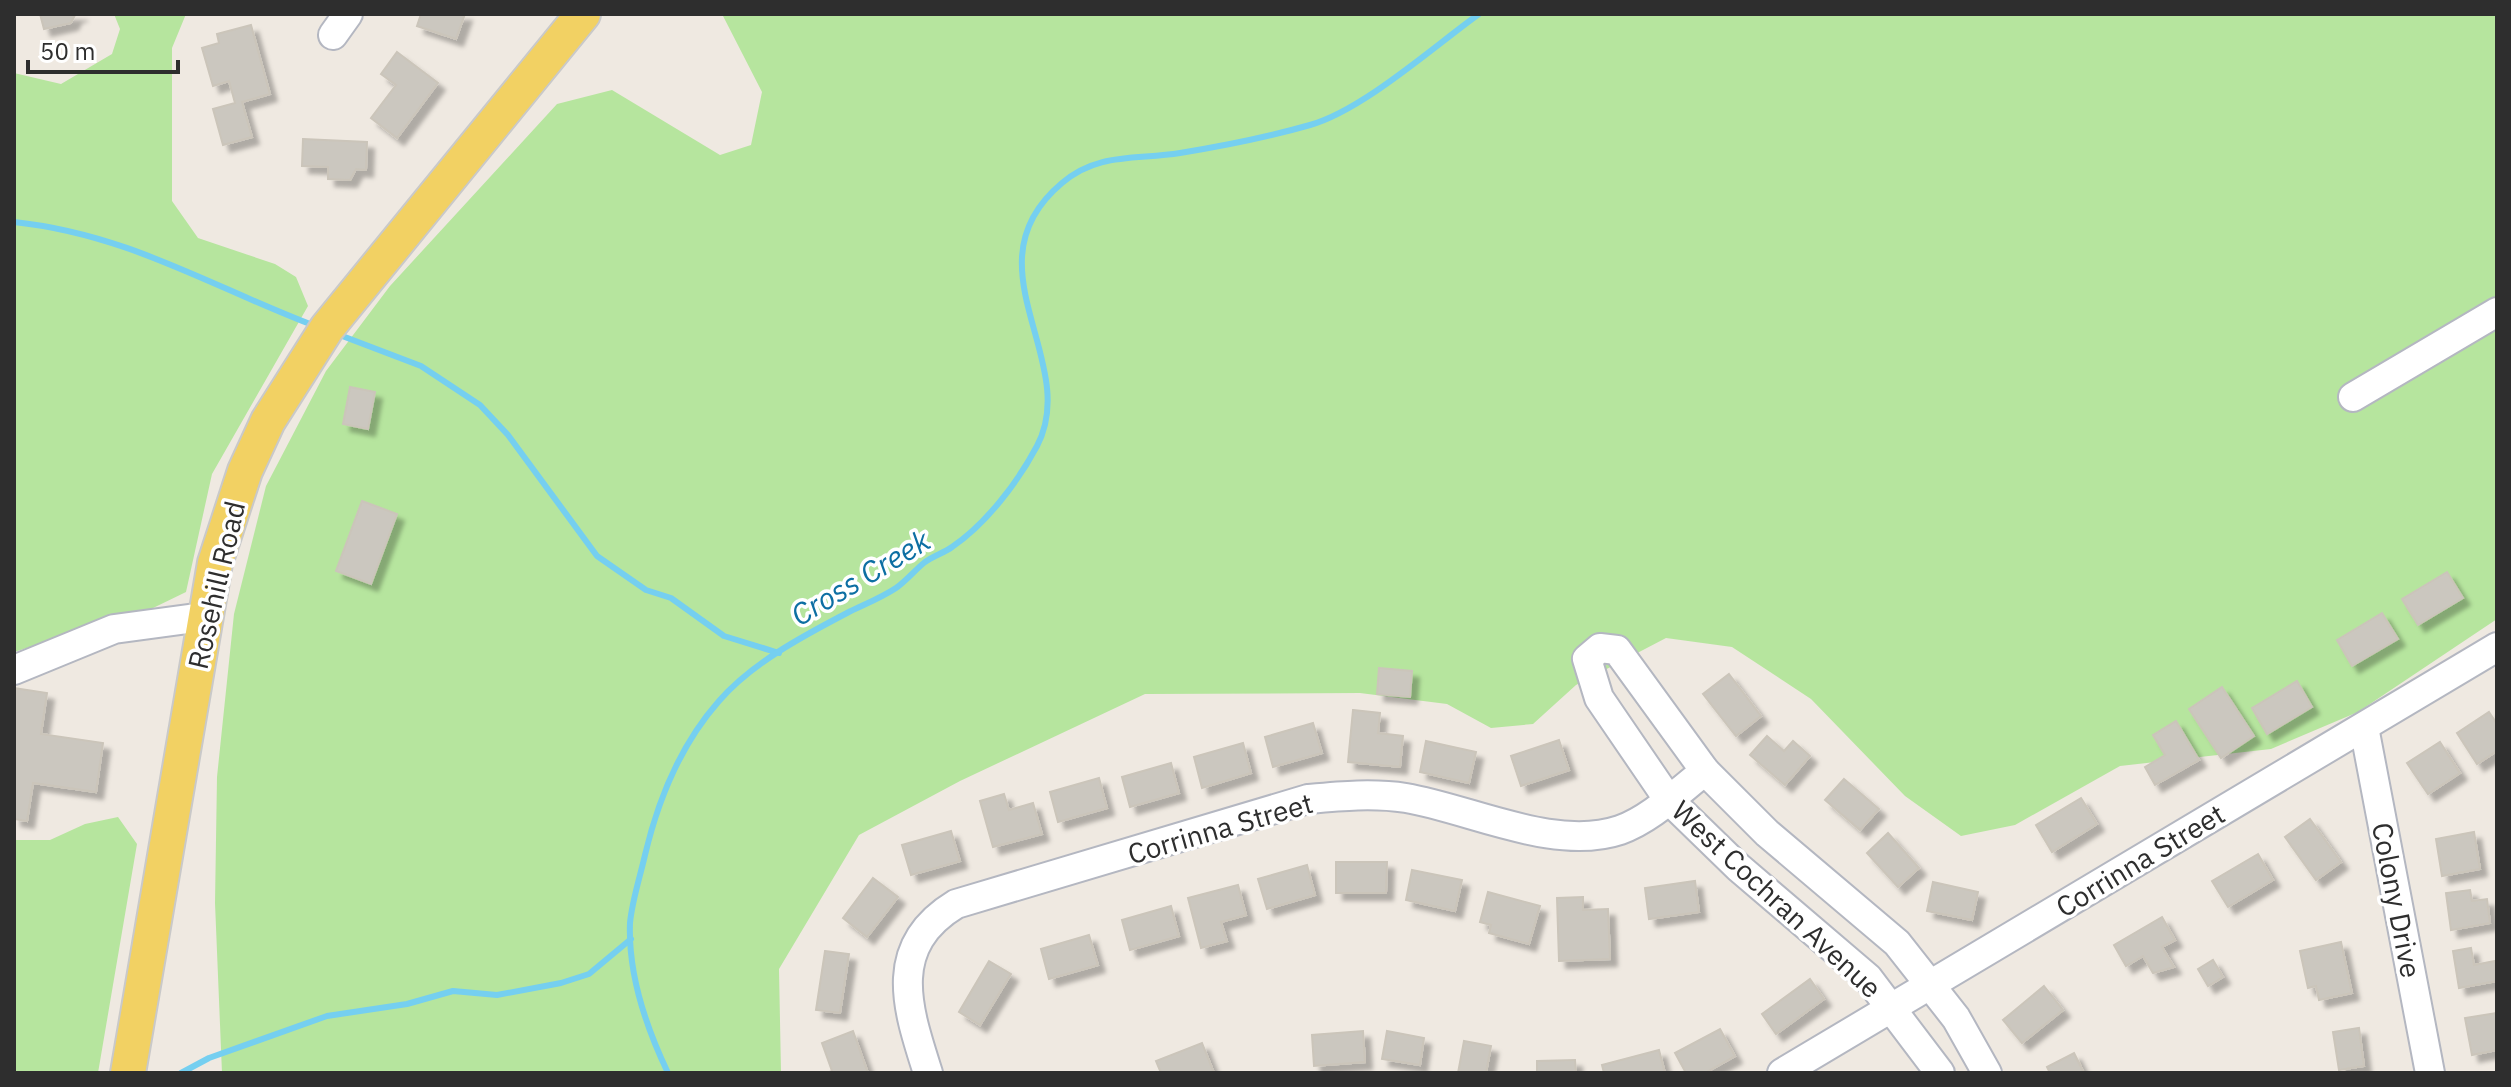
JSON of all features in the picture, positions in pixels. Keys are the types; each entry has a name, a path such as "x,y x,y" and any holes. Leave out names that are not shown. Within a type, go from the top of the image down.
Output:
{"main road":[{"name":"Rosehill Road","path":"128,1073 203,617 227,523 245,471 295,373 327,328 583,14"}],"street":[{"path":"2353,397 2497,312"},
{"path":"14,670 114,629 203,617"},
{"name":"Corrinna Street","path":"1782,1073 2497,647"},
{"name":"West Cochran Avenue","path":"1940,1073 1893,1007 1868,978 1738,867 1668,799 1599,698 1587,659 1600,648 1617,650 1705,771 1767,833 1897,943 1956,1018 1987,1073"},
{"name":"Colony Drive","path":"2364,727 2430,1073"},
{"name":"Corrinna Street","path":"928,1073 908,1010 908,969 925,931 956,904 1308,799 1350,795 1404,798 1567,837 1595,836 1621,829 1705,771"}],"green space":[{"path":"114,14 186,14 172,48 172,201 198,238 275,264 296,277 308,306 212,474 186,592 151,609 14,652 14,73 61,84 112,54 120,29"},
{"path":"722,14 2497,14 2497,619 2358,712 2271,749 2120,766 2015,825 1961,836 1905,796 1811,699 1732,647 1666,638 1576,685 1533,724 1491,728 1447,704 1360,693 1145,694 960,781 859,835 779,969 781,1073 222,1073 215,903 217,777 234,614 266,486 326,371 390,286 557,104 612,90 720,155 751,145 762,92"},
{"path":"118,817 137,844 98,1073 14,1073 14,840 50,840 85,824"}],"building":[{"path":"40,14 81,14 75,15 71,23 44,29"},
{"path":"421,14 465,14 456,39 417,26"},
{"path":"251,25 270,94 242,102 252,137 223,145 213,109 235,103 229,81 213,86 202,48 219,43 217,34"},
{"path":"397,52 438,83 397,138 371,118 396,85 381,74"},
{"path":"303,139 367,142 366,170 356,169 350,180 328,179 328,167 302,166"},
{"path":"350,387 375,392 368,429 343,424"},
{"path":"362,501 397,514 371,584 336,571"},
{"path":"2447,572 2463,598 2418,625 2402,599"},
{"path":"2382,613 2398,639 2352,666 2337,640"},
{"path":"1379,668 1412,671 1410,697 1377,694"},
{"path":"1729,674 1761,716 1736,736 1703,694"},
{"path":"2297,681 2312,707 2267,734 2252,708"},
{"path":"2222,687 2254,736 2221,758 2189,709"},
{"path":"14,688 47,693 41,734 103,743 96,792 33,783 27,821 14,819"},
{"path":"1353,710 1380,713 1378,733 1403,736 1400,767 1348,762"},
{"path":"2489,712 2497,724 2497,751 2477,764 2457,733"},
{"path":"2176,721 2199,760 2155,785 2145,767 2165,755 2153,735"},
{"path":"1313,723 1322,753 1273,767 1265,737"},
{"path":"1767,736 1784,751 1793,741 1810,756 1785,785 1750,755"},
{"path":"1559,740 1569,770 1521,786 1511,756"},
{"path":"1426,741 1476,752 1469,783 1420,772"},
{"path":"2440,742 2460,773 2428,794 2407,763"},
{"path":"1243,743 1251,773 1202,788 1194,757"},
{"path":"1171,763 1179,793 1130,807 1122,777"},
{"path":"1099,778 1107,808 1058,822 1050,792"},
{"path":"1844,779 1879,809 1860,830 1825,800"},
{"path":"1004,794 1009,810 1033,803 1042,834 993,847 980,801"},
{"path":"2081,798 2097,824 2052,852 2036,825"},
{"path":"2310,819 2341,862 2316,880 2285,837"},
{"path":"951,831 960,861 911,875 902,845"},
{"path":"2474,832 2480,869 2442,876 2436,839"},
{"path":"1888,833 1919,868 1898,887 1867,853"},
{"path":"2258,854 2273,880 2228,907 2212,881"},
{"path":"1336,862 1387,862 1386,893 1336,893"},
{"path":"1307,865 1315,895 1267,909 1258,879"},
{"path":"1412,870 1462,880 1455,911 1406,900"},
{"path":"873,878 898,897 867,937 843,918"},
{"path":"1695,881 1699,912 1649,919 1645,888"},
{"path":"1933,882 1978,892 1972,920 1927,911"},
{"path":"1238,885 1246,915 1221,922 1227,941 1201,948 1188,898"},
{"path":"2470,890 2472,901 2487,899 2490,923 2451,930 2446,893"},
{"path":"1488,892 1540,906 1529,944 1489,933 1491,925 1480,922"},
{"path":"1583,897 1583,910 1608,909 1610,959 1559,961 1557,898"},
{"path":"1171,906 1179,936 1130,950 1122,920"},
{"path":"2162,917 2175,940 2162,947 2174,967 2153,973 2143,956 2126,966 2114,945"},
{"path":"1089,935 1098,965 1049,979 1041,949"},
{"path":"2341,942 2352,993 2319,1000 2316,986 2308,988 2300,951"},
{"path":"2471,948 2474,965 2495,961 2497,981 2459,988 2453,951"},
{"path":"825,951 849,954 840,1013 816,1010"},
{"path":"2213,960 2223,977 2208,986 2198,969"},
{"path":"989,961 1011,974 980,1025 959,1012"},
{"path":"1810,979 1824,999 1776,1034 1762,1014"},
{"path":"2044,986 2063,1010 2022,1043 2003,1020"},
{"path":"2497,1013 2497,1050 2472,1055 2465,1018"},
{"path":"2359,1028 2364,1066 2339,1070 2333,1032"},
{"path":"1720,1029 1735,1056 1705,1073 1686,1073 1675,1053"},
{"path":"853,1031 868,1073 827,1073 832,1071 822,1043"},
{"path":"1363,1031 1365,1062 1314,1066 1312,1035"},
{"path":"1387,1031 1424,1038 1420,1065 1382,1059"},
{"path":"1464,1041 1491,1046 1486,1073 1458,1073"},
{"path":"1202,1043 1214,1073 1161,1073 1156,1061"},
{"path":"1659,1050 1665,1073 1604,1073 1602,1065"},
{"path":"2074,1053 2084,1073 2050,1073 2047,1067"},
{"path":"1575,1060 1576,1073 1537,1073 1537,1061"}],"waterway":[{"name":"Cross Creek","path":"668,1073 640,1000 630,942 634,898 664,793 693,735 732,687 779,651 890,592 925,562 965,538 989,514 1020,474 1037,446 1047,414 1046,381 1023,280 1023,247 1035,214 1062,183 1090,166 1118,159 1229,144 1331,117 1375,92 1479,14"},
{"path":"14,222 55,228 132,250 315,326"},
{"path":"337,334 421,366 480,405 508,435 597,556 646,590 671,598 724,636 779,653"},
{"path":"181,1073 209,1058 327,1016 407,1004 453,991 497,995 561,983 589,974 631,939"}]}
